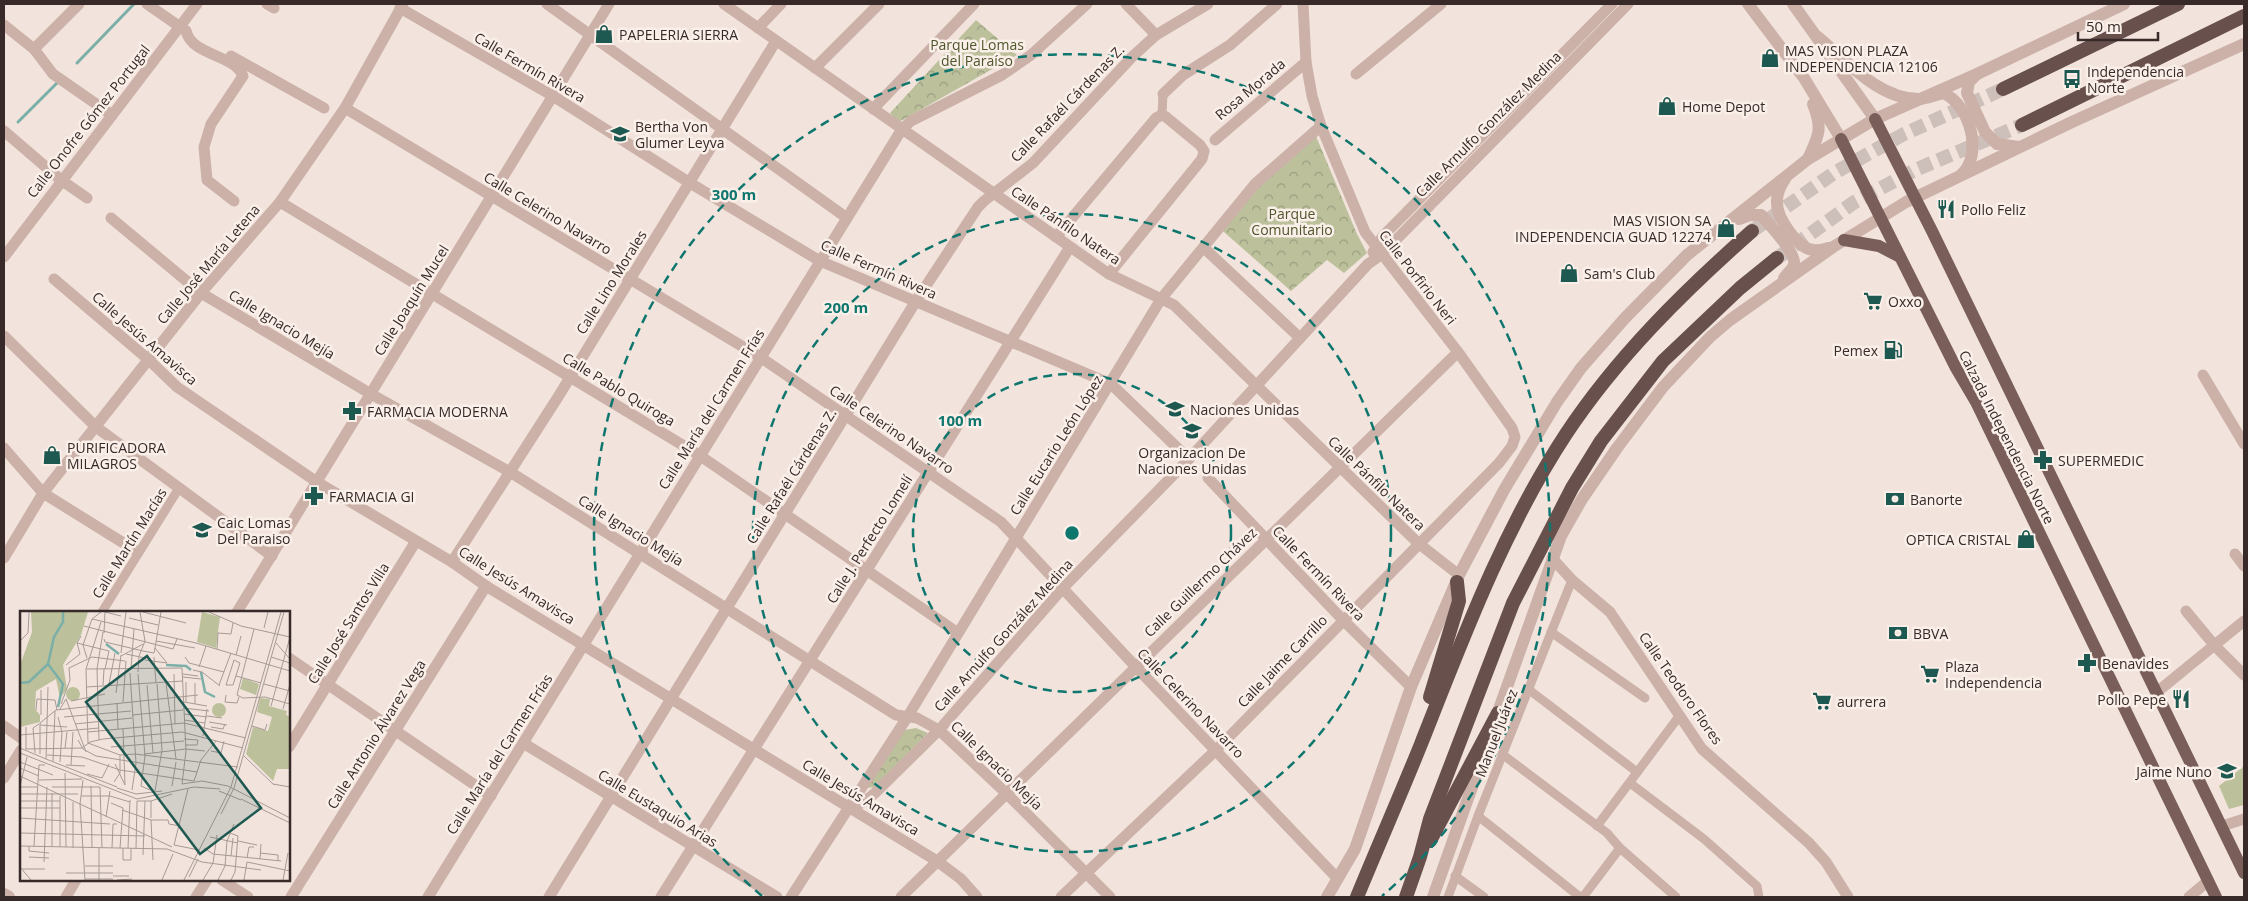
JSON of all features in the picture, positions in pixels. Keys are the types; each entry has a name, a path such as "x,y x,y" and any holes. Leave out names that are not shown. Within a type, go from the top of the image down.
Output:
{"highway":[{"path":"2003,89 2178,4"},
{"path":"2022,125 2244,16"},
{"path":"1357,897 1453,661 1504,544 1536,483 1566,434 1624,358 1702,275 1752,231"},
{"path":"1406,897 1420,857 1430,819 1513,603 1537,552 1572,488 1601,441 1663,361 1740,288 1776,258"},
{"path":"1420,745 1431,694 1459,601 1458,578"},
{"path":"1420,857 1498,713"}],"main road":[{"name":"Calzada Independencia Norte","path":"1875,119 1914,199 1932,231 2244,872"},
{"name":"Calzada Independencia Norte","path":"1841,139 1956,368 1976,402 2216,897"},
{"path":"1839,243 1879,246 1901,258"}],"street":[{"path":"34,50 79,4"},
{"path":"147,4 183,30 324,108"},
{"name":"Calle Onofre Gómez Portugal","path":"4,257 8,242 183,30 197,4"},
{"path":"547,4 847,218"},
{"name":"Calle Joaquín Mucel","path":"238,611 609,4"},
{"name":"Calle Pánfilo Natera","path":"724,4 1108,274 1174,306 1338,467 1458,578"},
{"path":"758,28 781,4"},
{"path":"815,68 879,4"},
{"path":"873,109 974,4"},
{"name":"Calle María del Carmen Frías","path":"428,897 699,455 902,129 911,121 1010,70 1031,55 1087,4"},
{"path":"1126,4 1156,35"},
{"name":"Calle Rafaél Cárdenas Z.","path":"549,897 845,416 978,207 1033,163 1132,57 1156,35 1208,4"},
{"path":"1162,115 1163,94 1183,75 1230,45 1277,4"},
{"name":"Calle Porfirio Neri","path":"1303,4 1306,62 1312,96 1322,126 1365,232 1458,352 1512,428 1516,437"},
{"path":"1356,74 1441,4"},
{"name":"Calle Arnulfo González Medina","path":"1378,250 1383,236 1612,4"},
{"name":"Calle Arnulfo González Medina","path":"791,897 850,808 864,802 875,793 939,730 1062,588 1189,459 1368,264 1378,250 1628,4"},
{"name":"Calzada Independencia Norte","path":"1748,4 1804,78 1841,139"},
{"name":"Calzada Independencia Norte","path":"1792,4 1818,37 1875,119"},
{"path":"1327,897 1355,849 1412,687 1458,578 1523,457 1580,368 1625,318 1681,261 1808,159 1875,119 1977,74 2124,4"},
{"name":"Calle Fermín Rivera","path":"401,6 553,96 820,261 1111,384 1189,459"},
{"name":"Calle José María Letena","path":"4,558 43,493 201,293 280,202 345,108 401,6"},
{"path":"4,25 34,50 53,74 112,115"},
{"path":"183,30 194,43 235,66 243,76 211,124 204,147 207,180 234,201"},
{"path":"4,41 15,34"},
{"path":"1818,37 1884,90 1895,95 1921,99 1943,93 1951,97 1958,104 1971,130 1971,158 1966,170 1957,178"},
{"name":"Calle Lino Morales","path":"452,562 570,377 776,41"},
{"path":"1433,897 1561,536 1582,500 1617,448 1663,387 1710,337 1730,320 1839,243 1914,199 2020,147 2244,44"},
{"name":"Rosa Morada","path":"1215,140 1306,62"},
{"path":"1977,74 1969,82 1967,93 1988,138 1997,144 2011,148 2020,147"},
{"path":"1804,78 1809,86 1820,126 1820,132 1808,159"},
{"name":"Calle Celerino Navarro","path":"345,108 760,357 1001,522 1337,878"},
{"path":"1108,274 1202,159 1204,152 1200,145 1162,115"},
{"path":"1056,237 1156,118 1162,115"},
{"name":"Calle Eucario León López","path":"850,808 1162,299 1255,184 1322,126"},
{"path":"4,131 61,180 86,198"},
{"path":"1789,173 1780,187 1776,203 1780,216 1796,240 1806,248 1818,250 1839,243"},
{"name":"Calle Pablo Quiroga","path":"280,202 699,455 958,633"},
{"path":"1725,226 1750,215 1761,214 1777,232 1794,259 1794,266 1770,292"},
{"name":"Calle Ignacio Mejía","path":"111,218 201,293 370,394 510,472 896,715 917,718 939,730 1006,793 1110,897"},
{"name":"Calle J. Perfecto Lomelí","path":"661,897 1070,246"},
{"path":"1204,248 1300,338"},
{"name":"Calle Jesús Amavisca","path":"54,279 149,360 176,388 317,482 452,562 486,586 937,861 961,879 977,897"},
{"path":"4,336 96,427 272,556"},
{"name":"Calle Guillermo Chávez","path":"901,897 1338,467 1458,352"},
{"path":"2203,375 2222,406 2228,408 2233,413 2236,420 2235,429 2244,444"},
{"name":"Calle Jaime Carrillo","path":"1061,897 1216,750 1498,463 1512,446 1516,437"},
{"path":"4,448 43,493 138,552"},
{"name":"Calle Fermín Rivera","path":"1208,478 1343,620 1412,687"},
{"name":"Calle Martín Macías","path":"103,611 179,488"},
{"name":"Calle José Santos Villa","path":"290,745 416,541"},
{"path":"2235,554 2244,566"},
{"name":"Calle Teodoro Flores","path":"1552,558 1572,580 1610,612 1702,749 1809,843 1826,862 1844,896"},
{"name":"Manuel Juárez","path":"1448,897 1502,754 1572,580"},
{"name":"Calle Antonio Álvarez Vega","path":"291,897 486,586"},
{"path":"2186,611 2215,646 2244,675"},
{"path":"2157,692 2244,621"},
{"path":"1551,632 1645,698"},
{"path":"290,659 491,796"},
{"path":"1528,689 1638,772"},
{"path":"1598,826 1680,715"},
{"path":"4,726 20,737"},
{"name":"Calle Eustaquio Arias","path":"523,744 777,897"},
{"path":"4,778 20,752"},
{"path":"1502,754 1598,826 1676,897"},
{"path":"1630,782 1711,845 1757,886 1759,897"},
{"path":"1478,816 1582,897 1620,848"},
{"path":"2222,826 2244,819"},
{"path":"1456,876 1484,897"},
{"path":"66,897 75,881"},
{"path":"196,897 206,881"},
{"path":"224,881 248,897"},
{"path":"2189,897 2208,881"},
{"path":"4,894 9,897"}],"green space":[{"name":"Parque Lomas del Paraíso","path":"976,20 1017,55 899,122 890,113"},
{"name":"Parque Comunitario","path":"1313,129 1357,234 1367,253 1344,273 1327,260 1291,291 1216,225"},
{"path":"916,728 928,733 875,787 867,788 904,730"},
{"path":"2244,766 2244,805 2229,809 2219,786"}],"waterway":[{"path":"77,63 134,4"},
{"path":"18,122 58,82"}],"tunnel":[{"path":"1752,231 1834,173 1902,135 2003,89"},
{"path":"1777,258 1853,203 1915,170 2022,125"}],"place":[{"name":"PAPELERIA SIERRA","path":"604,34"},
{"name":"MAS VISION PLAZA INDEPENDENCIA 12106","path":"1770,58"},
{"name":"Independencia Norte","path":"2072,79"},
{"name":"Home Depot","path":"1667,106"},
{"name":"Bertha Von Glumer Leyva","path":"620,134"},
{"name":"Pollo Feliz","path":"1946,209"},
{"name":"MAS VISION SA INDEPENDENCIA GUAD 12274","path":"1726,228"},
{"name":"Sam's Club","path":"1569,273"},
{"name":"Oxxo","path":"1873,301"},
{"name":"Pemex","path":"1893,350"},
{"name":"Naciones Unidas","path":"1175,409"},
{"name":"FARMACIA MODERNA","path":"352,411"},
{"name":"Organizacion De Naciones Unidas","path":"1192,431"},
{"name":"PURIFICADORA MILAGROS","path":"52,455"},
{"name":"SUPERMEDIC","path":"2043,460"},
{"name":"FARMACIA GI","path":"314,496"},
{"name":"Banorte","path":"1895,499"},
{"name":"Caic Lomas Del Paraiso","path":"202,530"},
{"name":"OPTICA CRISTAL","path":"2026,539"},
{"name":"BBVA","path":"1898,633"},
{"name":"Benavides","path":"2087,663"},
{"name":"Plaza Independencia","path":"1930,674"},
{"name":"Pollo Pepe","path":"2181,699"},
{"name":"aurrera","path":"1822,701"},
{"name":"Jaime Nuno","path":"2227,771"}]}
